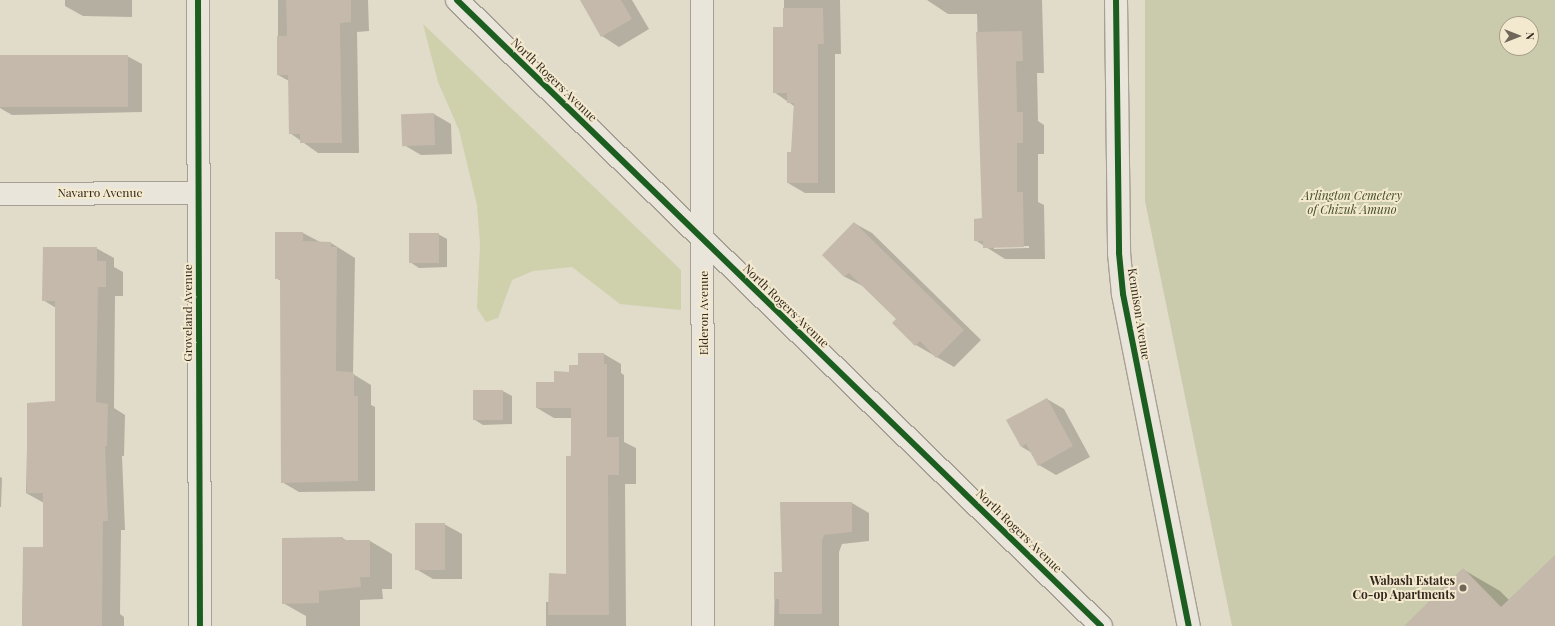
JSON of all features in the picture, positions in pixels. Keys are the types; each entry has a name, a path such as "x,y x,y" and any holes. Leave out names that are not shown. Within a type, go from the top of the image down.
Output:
{"street":[{"name":"Groveland Avenue","path":"198,0 200,626"},
{"name":"North Rogers Avenue","path":"457,0 704,242 1101,626"},
{"name":"Elderon Avenue","path":"702,0 704,242 703,626"},
{"name":"Kennison Avenue","path":"1116,0 1119,253 1123,294 1189,626"},
{"name":"Navarro Avenue","path":"0,194 199,193"}],"green space":[{"name":"Arlington Cemetery of Chizuk Amuno","path":"1145,0 1555,0 1555,626 1232,626 1145,201"},
{"path":"423,24 681,270 681,310 620,304 572,267 533,271 512,280 498,318 486,322 477,308 480,245 477,205 459,130 438,82"}],"building":[{"path":"286,0 351,0 351,22 340,23 342,143 300,143 300,134 289,134 288,75 277,75 277,36 287,36"},
{"path":"580,0 621,0 632,19 601,37"},
{"path":"783,8 823,8 824,44 818,44 818,183 787,183 787,152 791,152 794,103 787,103 787,93 773,93 773,27 783,27"},
{"path":"1022,31 1023,61 1016,61 1017,112 1023,112 1023,143 1017,143 1017,192 1023,192 1024,247 983,248 983,241 974,241 974,219 982,218 976,32"},
{"path":"0,55 128,55 128,107 0,107"},
{"path":"434,113 435,145 402,146 401,114"},
{"path":"854,222 964,330 936,358 920,341 915,346 892,323 896,319 849,273 844,277 822,255"},
{"path":"275,232 303,232 303,241 331,242 331,247 337,247 336,371 352,372 354,374 354,396 358,396 358,481 281,483 280,279 275,279"},
{"path":"409,233 439,233 439,263 409,263"},
{"path":"43,247 97,247 97,261 106,261 106,287 98,287 96,402 108,404 107,446 105,446 108,521 103,521 102,626 22,626 23,547 43,547 43,493 27,493 27,403 55,401 55,301 42,301"},
{"path":"578,353 604,353 604,364 607,364 607,437 619,437 619,475 608,475 609,615 548,615 549,573 566,574 566,456 571,456 571,408 536,408 536,382 554,382 554,371 569,372 569,365 578,365"},
{"path":"473,390 503,390 503,420 473,420"},
{"path":"1047,398 1073,446 1038,466 1026,444 1021,447 1006,420"},
{"path":"780,502 852,502 852,532 824,535 822,541 822,614 779,614 779,599 774,599 774,572 782,572"},
{"path":"415,523 445,523 445,570 415,570"},
{"path":"343,537 343,540 370,540 370,577 360,577 361,587 319,591 319,603 282,604 282,538"},
{"name":"Wabash Estates Co-op Apartments","path":"1555,555 1555,626 1404,626 1463,568 1501,607"}],"cycle path":[{"path":"198,0 200,626"},
{"path":"457,0 1101,626"},
{"path":"1116,0 1119,253 1123,294 1189,626"}],"place":[{"name":"Wabash Estates Co-op Apartments","path":"1463,588"}]}
